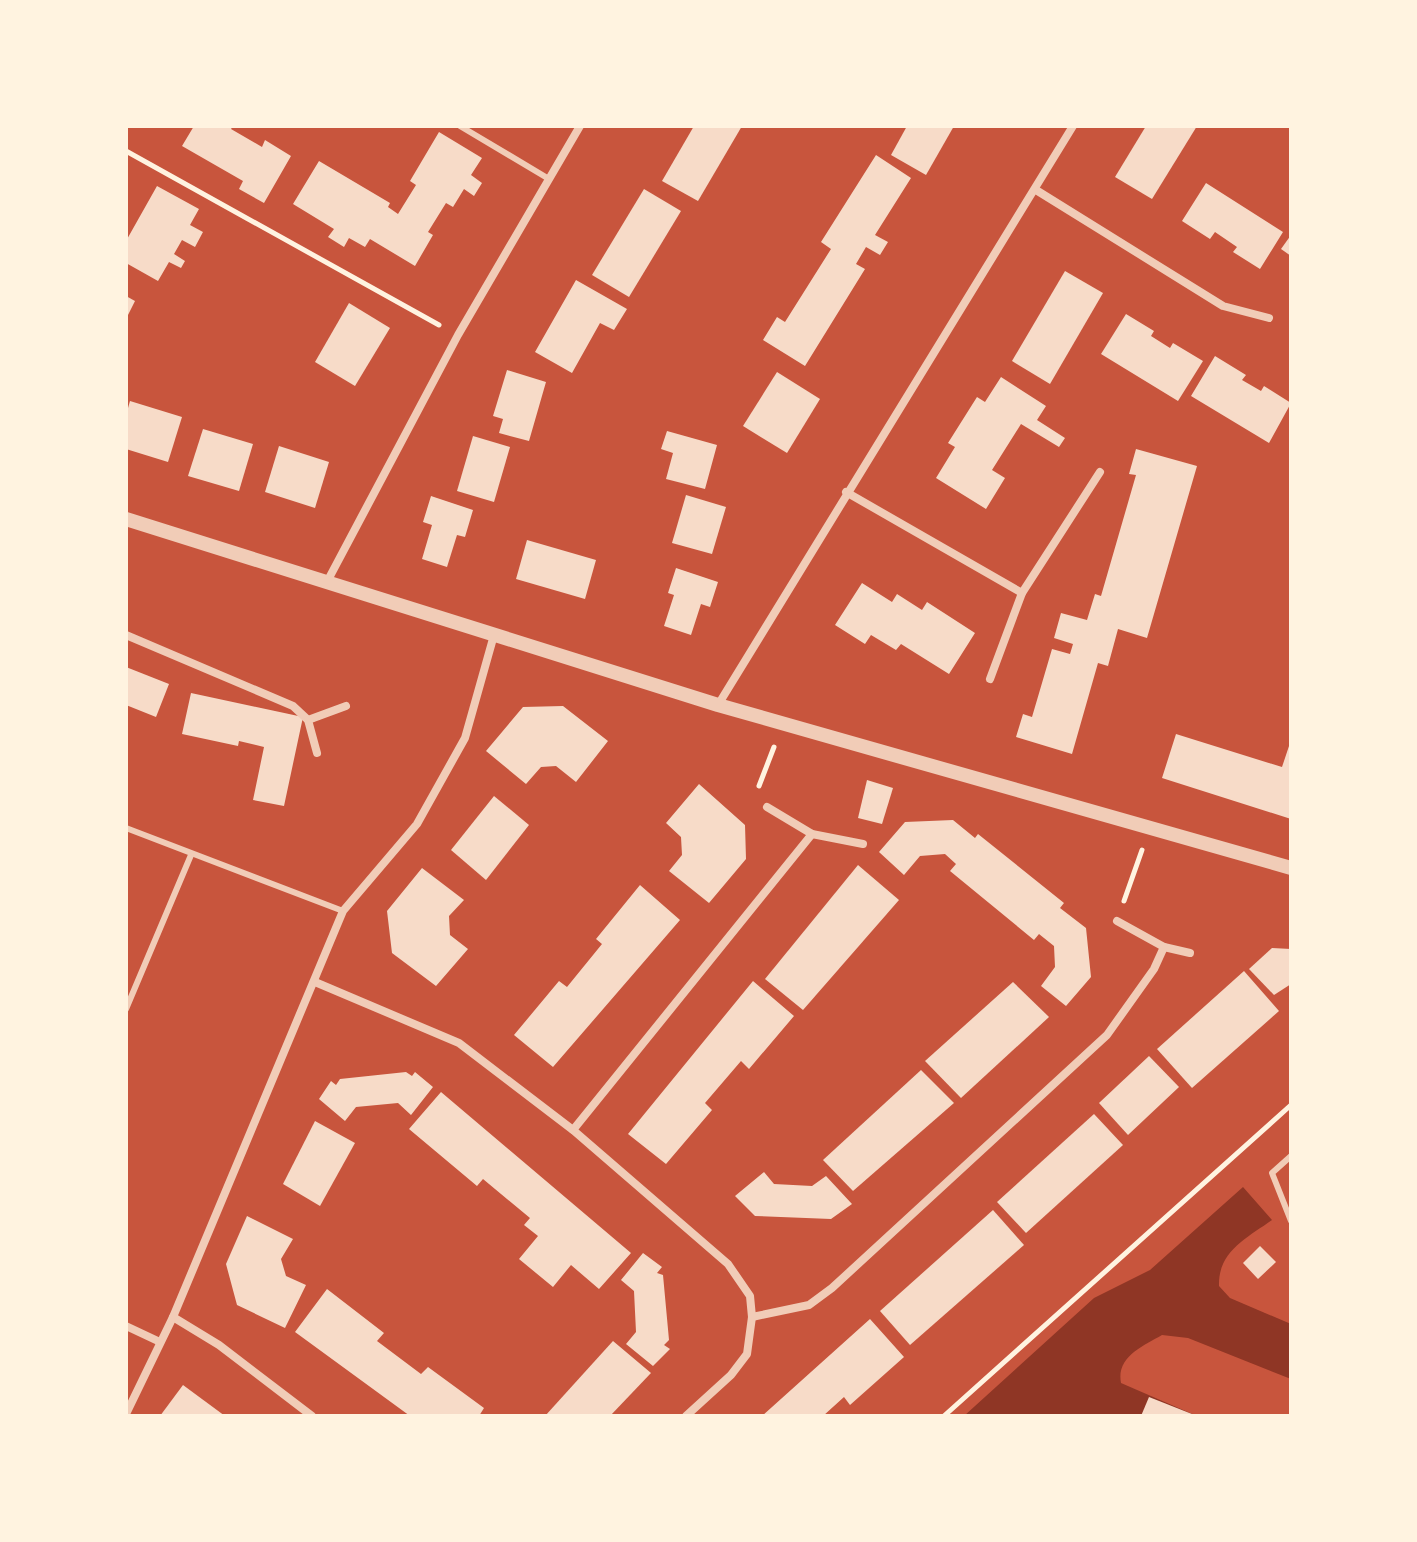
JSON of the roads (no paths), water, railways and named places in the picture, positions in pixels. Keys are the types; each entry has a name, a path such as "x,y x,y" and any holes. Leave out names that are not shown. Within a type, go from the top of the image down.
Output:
{"street":[{"path":"328,580 458,335 580,126"},
{"path":"718,705 1073,126"},
{"path":"1036,190 1223,306 1269,318"},
{"path":"990,679 1022,593 1100,472"},
{"path":"846,492 1022,593"},
{"path":"126,519 718,705 1291,868"},
{"path":"126,635 293,706 308,720 317,753"},
{"path":"126,1414 173,1317 343,911 417,824 465,738 494,635"},
{"path":"308,720 346,706"},
{"path":"767,807 812,834 863,844"},
{"path":"573,1130 812,834"},
{"path":"1117,921 1164,947 1190,953"},
{"path":"752,1317 809,1305 832,1288 1107,1035 1154,969 1164,947"},
{"path":"315,982 459,1043 573,1130 728,1264 750,1296 752,1317 747,1354 731,1375 686,1416"},
{"path":"173,1317 219,1345 312,1416"},
{"path":"126,1326 160,1342"}],"lane":[{"path":"460,126 549,179"},
{"path":"126,828 343,911"},
{"path":"126,1009 191,855"},
{"path":"1291,1156 1272,1173 1291,1221"}]}
